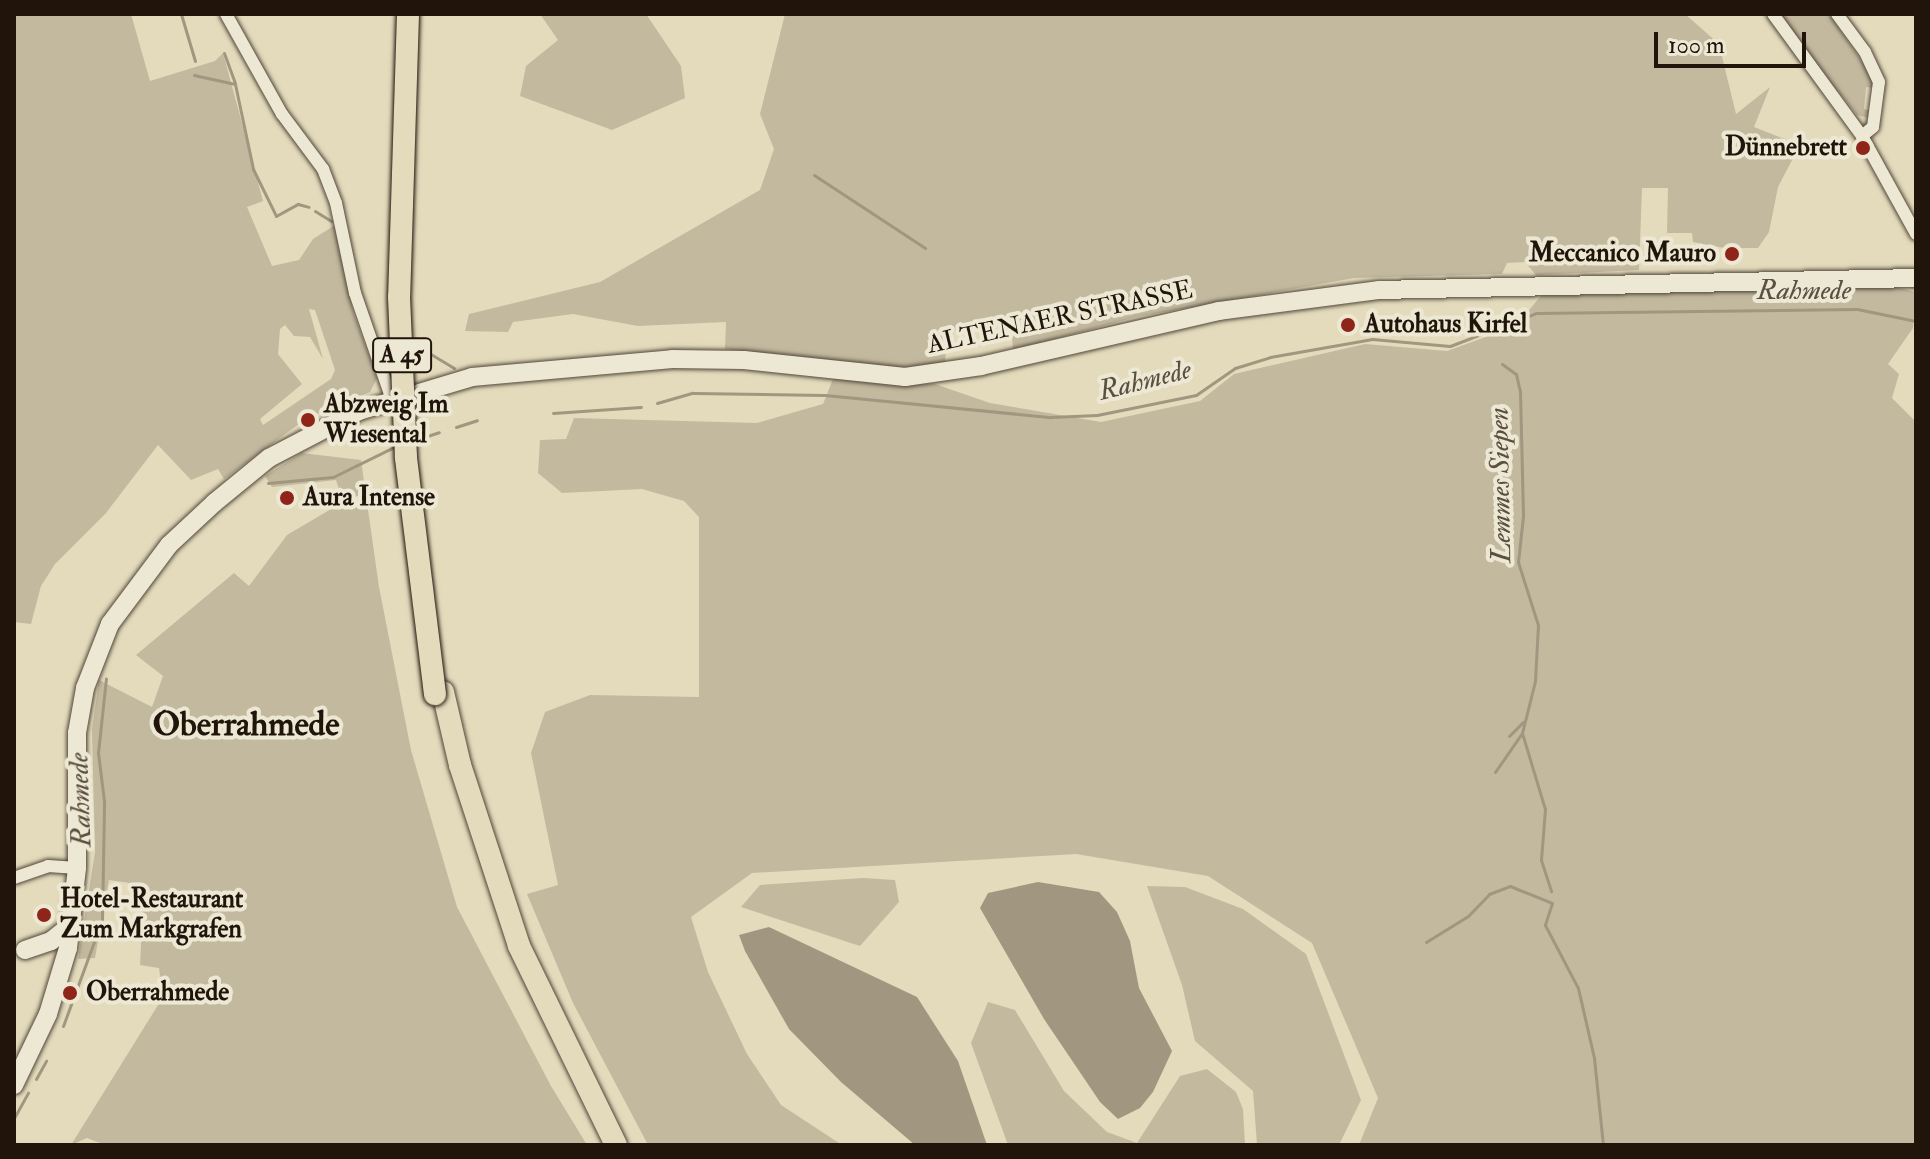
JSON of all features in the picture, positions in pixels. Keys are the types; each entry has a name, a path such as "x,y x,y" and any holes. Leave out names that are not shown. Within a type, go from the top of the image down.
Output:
{"highway":[{"name":"A 45","path":"408,14 399,297 406,458 439,693 482,863 513,949 608,1145"},
{"name":"A 45","path":"419,14 408,297 412,462 439,693 519,946 616,1145"}],"main road":[{"name":"ALTENAER STRASSE","path":"14,1085 48,1014 65,960 77,868 77,733 85,688 110,624 169,545 250,473 315,431 391,397 472,377 672,359 744,360 905,377 981,366 1219,311 1379,290 1916,278"},
{"path":"19,949 51,941 72,924"},
{"path":"19,949 65,960"}],"street":[{"path":"226,14 282,114 323,169 336,203 355,293 391,397"},
{"path":"1773,14 1862,136 1915,230"},
{"path":"1837,14 1865,52 1879,82 1873,127 1862,136"},
{"path":"14,878 48,866 77,868"}],"shaded area":[{"path":"14,14 131,14 150,81 215,61 223,53 263,201 247,207 272,266 299,260 313,239 335,225 353,312 377,378 370,392 307,418 224,479 218,469 191,480 158,445 106,513 55,564 41,586 31,624 14,622","holes":["309,309 315,310 335,370 331,379 263,425 260,419 302,384 278,354 280,329 285,325 294,336 310,337 323,359"]},
{"path":"540,14 646,14 681,66 685,98 612,130 520,96 526,66 558,40"},
{"path":"785,14 1685,14 1719,44 1736,114 1770,87 1754,127 1800,145 1778,187 1769,232 1758,248 1724,248 1693,242 1692,233 1667,233 1668,188 1642,188 1639,270 1536,275 1525,262 1507,263 1502,274 1354,278 1136,317 1013,350 1011,321 990,322 955,331 946,345 945,364 931,367 878,368 725,349 726,322 638,326 573,314 513,322 508,332 465,331 469,314 600,282 760,190 774,149 760,114"},
{"path":"1776,14 1829,14 1874,79 1874,88 1866,87 1864,109 1872,111 1868,118 1857,115"},
{"path":"1895,287 1916,292 1913,328 1888,364 1899,374 1892,398 1916,422 1916,1145 1359,1145 1378,1098 1312,943 1208,876 1076,854 752,873 691,917 708,972 747,1054 781,1105 842,1145 648,1145 573,1003 527,894 558,885 531,753 545,712 590,695 699,697 699,517 684,501 642,489 562,493 538,473 540,440 566,439 574,418 757,423 823,404 833,379 935,384 990,403 1101,422 1200,401 1234,374 1365,344 1447,351 1516,326 1543,293"},
{"path":"302,453 361,460 379,587 411,750 457,907 551,1086 587,1145 105,1145 87,1138 71,1145 163,997 159,968 140,965 144,885 109,880 95,958 78,959 95,852 92,730 99,680 152,707 163,676 136,655 234,573 249,586 287,535 343,502 336,480 272,487 265,476"},
{"path":"863,878 895,880 899,902 860,946 741,907 760,885"},
{"path":"1038,882 1099,892 1117,912 1130,941 1139,988 1172,1051 1153,1092 1140,1108 1118,1119 1100,1102 1044,1019 980,908 988,893"},
{"path":"1147,886 1185,887 1243,909 1306,954 1361,1100 1339,1145 1257,1145 1253,1091 1195,1041 1182,985"},
{"path":"769,927 917,997 958,1061 987,1145 915,1145 841,1082 789,1029 745,951 739,935"},
{"path":"988,1002 1015,1010 1064,1091 1107,1132 1137,1143 1180,1076 1207,1069 1236,1092 1243,1109 1245,1145 1008,1145 971,1043"}],"waterway":[{"path":"181,14 195,61"},
{"path":"224,53 235,83"},
{"path":"194,75 235,84 253,169 276,216 298,204 309,207"},
{"path":"814,175 925,248"},
{"path":"315,211 331,221"},
{"name":"Rahmede","path":"657,403 693,393 825,395 1051,417 1097,415 1196,395 1235,368 1270,357 1372,339 1450,346 1536,313 1857,309 1916,321"},
{"path":"424,350 454,368"},
{"name":"Lemmes Siepen","path":"1502,364 1516,374 1520,392 1523,516 1518,562 1538,625 1535,681 1522,733 1545,809 1541,860 1551,891"},
{"name":"Rahmede","path":"553,413 641,407"},
{"name":"Rahmede","path":"456,427 477,420"},
{"name":"Rahmede","path":"415,440 439,432"},
{"name":"Rahmede","path":"268,483 333,477 396,446"},
{"name":"Rahmede","path":"102,921 104,801 98,753 106,678"},
{"path":"1509,736 1523,722"},
{"path":"1495,772 1522,733"},
{"name":"Lemmes Siepen","path":"1426,942 1468,916 1489,894 1510,886 1552,903 1545,925 1578,988 1594,1058 1603,1145"},
{"name":"Rahmede","path":"63,1026 98,931"},
{"name":"Rahmede","path":"36,1079 46,1061"},
{"name":"Rahmede","path":"14,1118 28,1093"}],"place":[{"name":"Dünnebrett","path":"1863,148"},
{"name":"Meccanico Mauro","path":"1732,254"},
{"name":"Autohaus Kirfel","path":"1348,325"},
{"name":"Abzweig Im Wiesental","path":"308,420"},
{"name":"Aura Intense","path":"287,498"},
{"name":"Hotel-Restaurant Zum Markgrafen","path":"44,915"},
{"name":"Oberrahmede","path":"70,993"}],"district":[{"name":"Oberrahmede","path":"246,725"}]}
